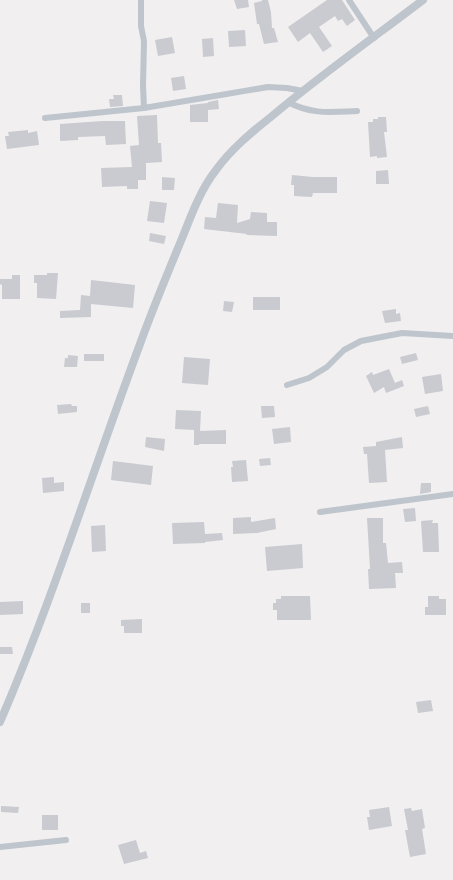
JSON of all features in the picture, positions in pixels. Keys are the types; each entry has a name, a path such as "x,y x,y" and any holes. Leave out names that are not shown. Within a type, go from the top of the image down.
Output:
{"street":[{"path":"141,0 141,26 144,41 144,108"},
{"path":"349,0 374,38"},
{"path":"0,722 27,658 57,579 161,288 196,204 212,176 228,155 241,142 288,102 424,0"},
{"path":"45,118 144,108 268,87 303,91"},
{"path":"288,102 312,112 326,113 357,111"},
{"path":"287,385 309,378 327,367 344,350 361,341 402,333 453,336"},
{"path":"320,512 453,494"},
{"path":"0,847 66,840"}],"building":[{"path":"234,0 248,0 249,7 237,9"},
{"path":"262,0 268,0 271,12 272,28 274,28 278,42 264,44 259,24 257,24 254,3"},
{"path":"327,0 342,0 355,20 347,26 342,19 338,21 335,16 319,27 332,46 323,52 310,33 298,42 288,27"},
{"path":"245,30 246,46 229,47 228,31"},
{"path":"172,37 175,53 158,56 155,40"},
{"path":"213,38 214,56 203,57 202,39"},
{"path":"184,76 186,89 173,91 171,78"},
{"path":"113,95 122,95 123,106 110,107 109,99 114,99"},
{"path":"218,100 219,109 208,110 208,122 190,122 190,105"},
{"path":"157,115 158,143 161,143 162,162 146,163 146,180 138,180 138,189 127,189 127,186 102,187 101,168 132,167 130,146 139,145 137,116"},
{"path":"378,117 386,117 387,132 384,132 387,157 377,158 377,156 370,157 368,122 373,122 373,119 378,119"},
{"path":"125,121 126,144 106,145 105,136 78,137 78,140 60,141 60,124"},
{"path":"28,130 28,133 37,131 39,145 7,149 5,136 9,136 8,132"},
{"path":"388,170 389,184 376,184 376,171"},
{"path":"292,175 337,177 337,193 313,193 312,197 294,196 294,185 291,185"},
{"path":"162,177 175,178 174,190 162,190"},
{"path":"150,201 167,203 164,223 147,221"},
{"path":"218,203 238,205 237,223 250,219 251,212 267,213 267,222 277,222 277,236 246,235 247,234 204,229 205,217 216,218"},
{"path":"150,233 166,236 164,244 149,241"},
{"path":"47,273 58,273 56,299 37,298 37,283 34,283 34,275 47,275"},
{"path":"12,275 20,275 20,299 2,299 2,285 0,284 0,279 12,279"},
{"path":"91,280 135,285 133,308 91,304 91,317 60,318 60,311 80,310 81,295 90,296"},
{"path":"253,297 280,297 280,310 253,310"},
{"path":"224,301 234,302 232,312 223,311"},
{"path":"396,309 396,314 400,313 401,321 385,323 382,311"},
{"path":"416,353 418,360 402,364 400,357"},
{"path":"84,354 104,354 104,361 84,361"},
{"path":"68,355 78,356 77,367 64,367 65,358 68,358"},
{"path":"184,357 210,359 208,385 182,383"},
{"path":"389,369 395,383 402,380 404,386 386,393 384,387 374,393 366,376 372,372 373,375"},
{"path":"441,374 443,391 425,394 422,377"},
{"path":"71,404 72,406 77,406 77,412 58,414 57,405"},
{"path":"261,406 274,406 275,417 262,418"},
{"path":"428,406 430,414 416,417 414,409"},
{"path":"176,410 201,411 200,431 226,430 226,444 194,445 194,430 175,429"},
{"path":"290,427 291,442 274,444 272,429"},
{"path":"146,437 165,439 164,451 145,447"},
{"path":"402,437 403,448 385,450 387,482 369,483 367,454 364,454 363,447 376,446 376,442"},
{"path":"270,458 271,465 260,466 259,459"},
{"path":"246,460 248,481 232,482 232,461"},
{"path":"113,461 153,466 151,485 111,480"},
{"path":"54,477 54,483 64,482 64,491 43,493 42,478"},
{"path":"421,483 431,483 431,492 420,494"},
{"path":"415,508 416,521 405,522 403,509"},
{"path":"251,517 251,522 275,518 276,529 257,533 233,534 233,518"},
{"path":"367,518 383,518 383,543 386,543 388,563 402,562 403,573 395,573 396,588 369,589 368,569 370,569"},
{"path":"433,520 432,523 438,523 439,552 423,552 421,521"},
{"path":"204,522 205,534 222,533 223,540 205,543 173,544 172,523"},
{"path":"105,525 106,551 92,552 91,526"},
{"path":"302,544 303,568 267,571 265,547"},
{"path":"281,596 310,596 311,620 277,620 277,610 273,610 273,603 276,603 276,599 281,599"},
{"path":"428,596 439,596 439,599 446,599 446,615 425,615 425,607 428,607"},
{"path":"23,601 23,614 0,615 0,602"},
{"path":"81,603 90,603 90,613 81,613"},
{"path":"142,619 142,633 124,633 124,626 121,626 121,620"},
{"path":"0,647 12,647 13,654 0,654"},
{"path":"431,700 433,711 418,713 416,702"},
{"path":"1,806 19,807 18,813 1,812"},
{"path":"389,807 392,826 369,830 367,817 370,817 369,810"},
{"path":"411,808 412,811 422,809 425,828 422,829 426,854 410,857 405,830 408,830 404,809"},
{"path":"42,815 58,815 58,830 42,830"},
{"path":"136,840 140,853 146,851 148,858 124,864 118,845"}]}
